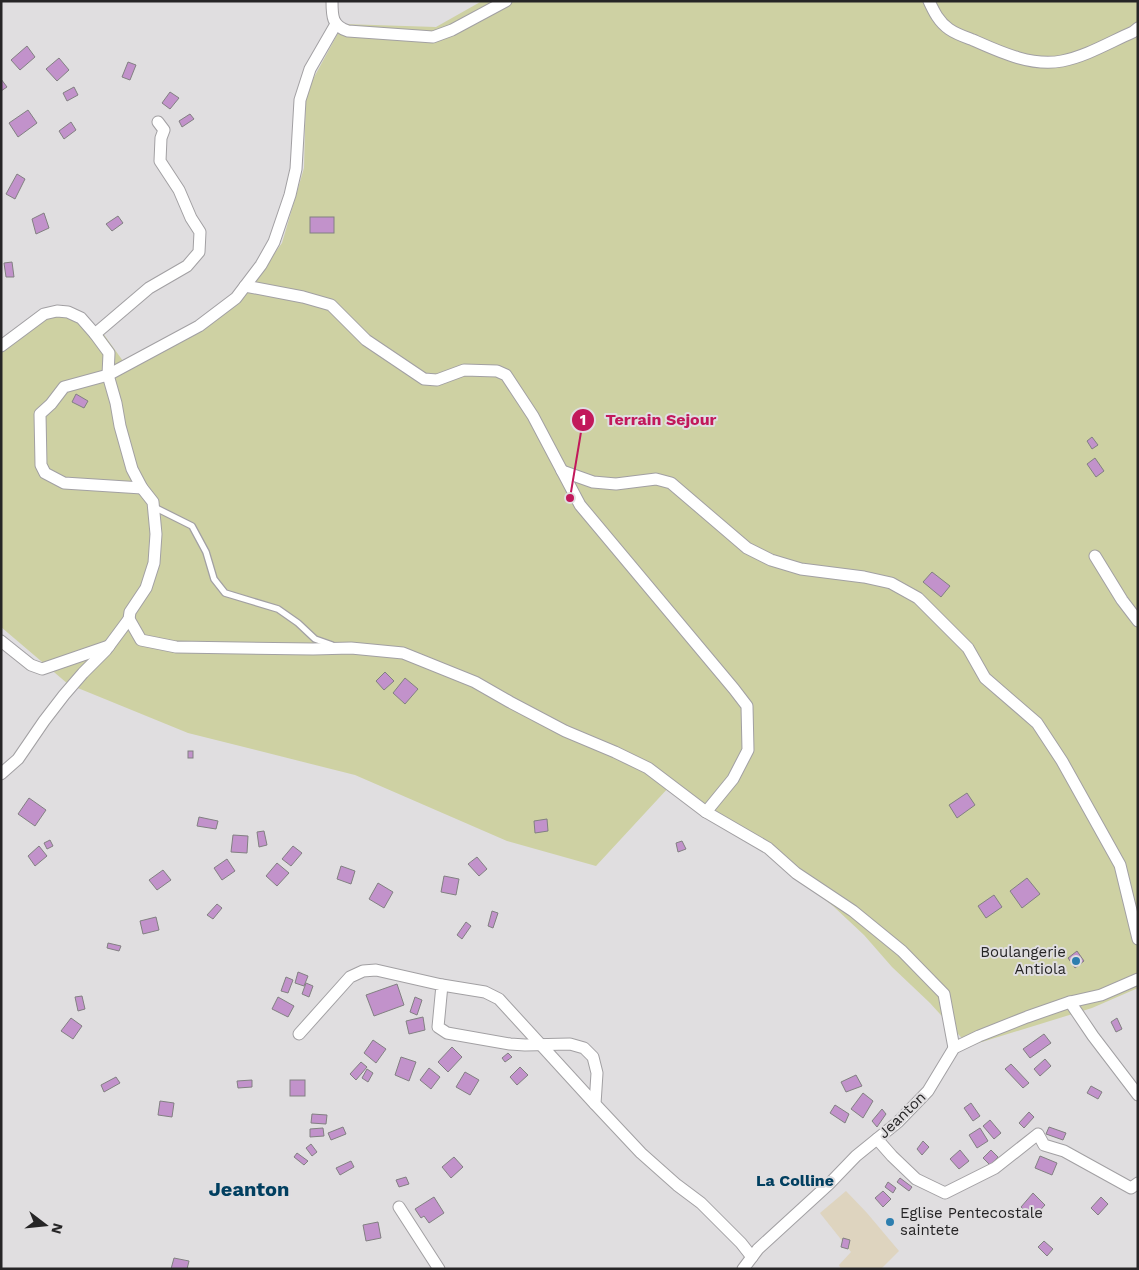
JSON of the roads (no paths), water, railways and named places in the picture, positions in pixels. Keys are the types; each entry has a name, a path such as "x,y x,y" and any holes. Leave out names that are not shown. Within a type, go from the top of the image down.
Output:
{"street":[{"path":"332,1 332,16 336,24 342,29 433,37 452,30 506,1"},
{"path":"929,1 934,13 950,30 1020,59 1046,62 1078,57 1138,28"},
{"path":"142,488 64,483 45,473 41,465 40,414 51,404 64,387 108,375 199,326 236,298 261,266 274,242 290,195 296,168 300,100 310,69 336,24"},
{"path":"96,334 149,288 187,266 199,252 200,232 191,218 179,190 160,161 161,138 164,130 158,122"},
{"path":"245,286 303,297 331,305 366,340 424,379 437,380 464,370 497,371 506,375 533,416 580,505 747,706 748,750 733,779 706,812"},
{"path":"1,346 44,314 57,311 68,312 81,318 96,334 109,353 108,375 120,426 132,469 152,502 156,534 154,563 146,588 130,612 129,619 110,645 64,695 44,720 18,759 1,774"},
{"path":"562,471 593,482 616,484 656,480 671,483 747,548 771,560 802,569 864,577 891,583 918,598 968,648 985,678 1036,723 1062,761 1120,865 1138,939"},
{"path":"1095,556 1122,600 1138,621"},
{"path":"129,619 141,640 176,647 351,648 404,653 475,682 565,731 648,768 706,812 768,848 796,873 853,911 902,951 944,994 954,1048 995,1029 1070,1002 1101,995 1138,979"},
{"path":"1,640 31,665 42,668 110,645"},
{"path":"299,1034 350,977 363,972 376,970 492,995 499,999 641,1153 700,1203 741,1243 752,1257"},
{"path":"442,985 438,1027 447,1033 510,1044 570,1044 584,1048 593,1057 597,1073 595,1104"},
{"path":"1070,1002 1093,1036 1138,1095"},
{"name":"Jeanton","path":"743,1269 758,1249 830,1184 856,1156 898,1122 928,1091 954,1048"},
{"path":"877,1139 916,1179 945,1193 995,1168 1038,1134 1044,1145 1064,1151 1130,1188 1138,1183"},
{"path":"399,1207 439,1269"}],"lane":[{"path":"152,506 192,526 206,552 214,579 225,592 278,609 316,639 337,648"}],"place":[{"name":"Terrain Sejour","path":"570,498"},
{"name":"Boulangerie Antiola","path":"1076,961"},
{"name":"Eglise Pentecostale saintete","path":"890,1222"}],"district":[{"name":"La Colline","path":"795,1180"},
{"name":"Jeanton","path":"249,1189"}]}
